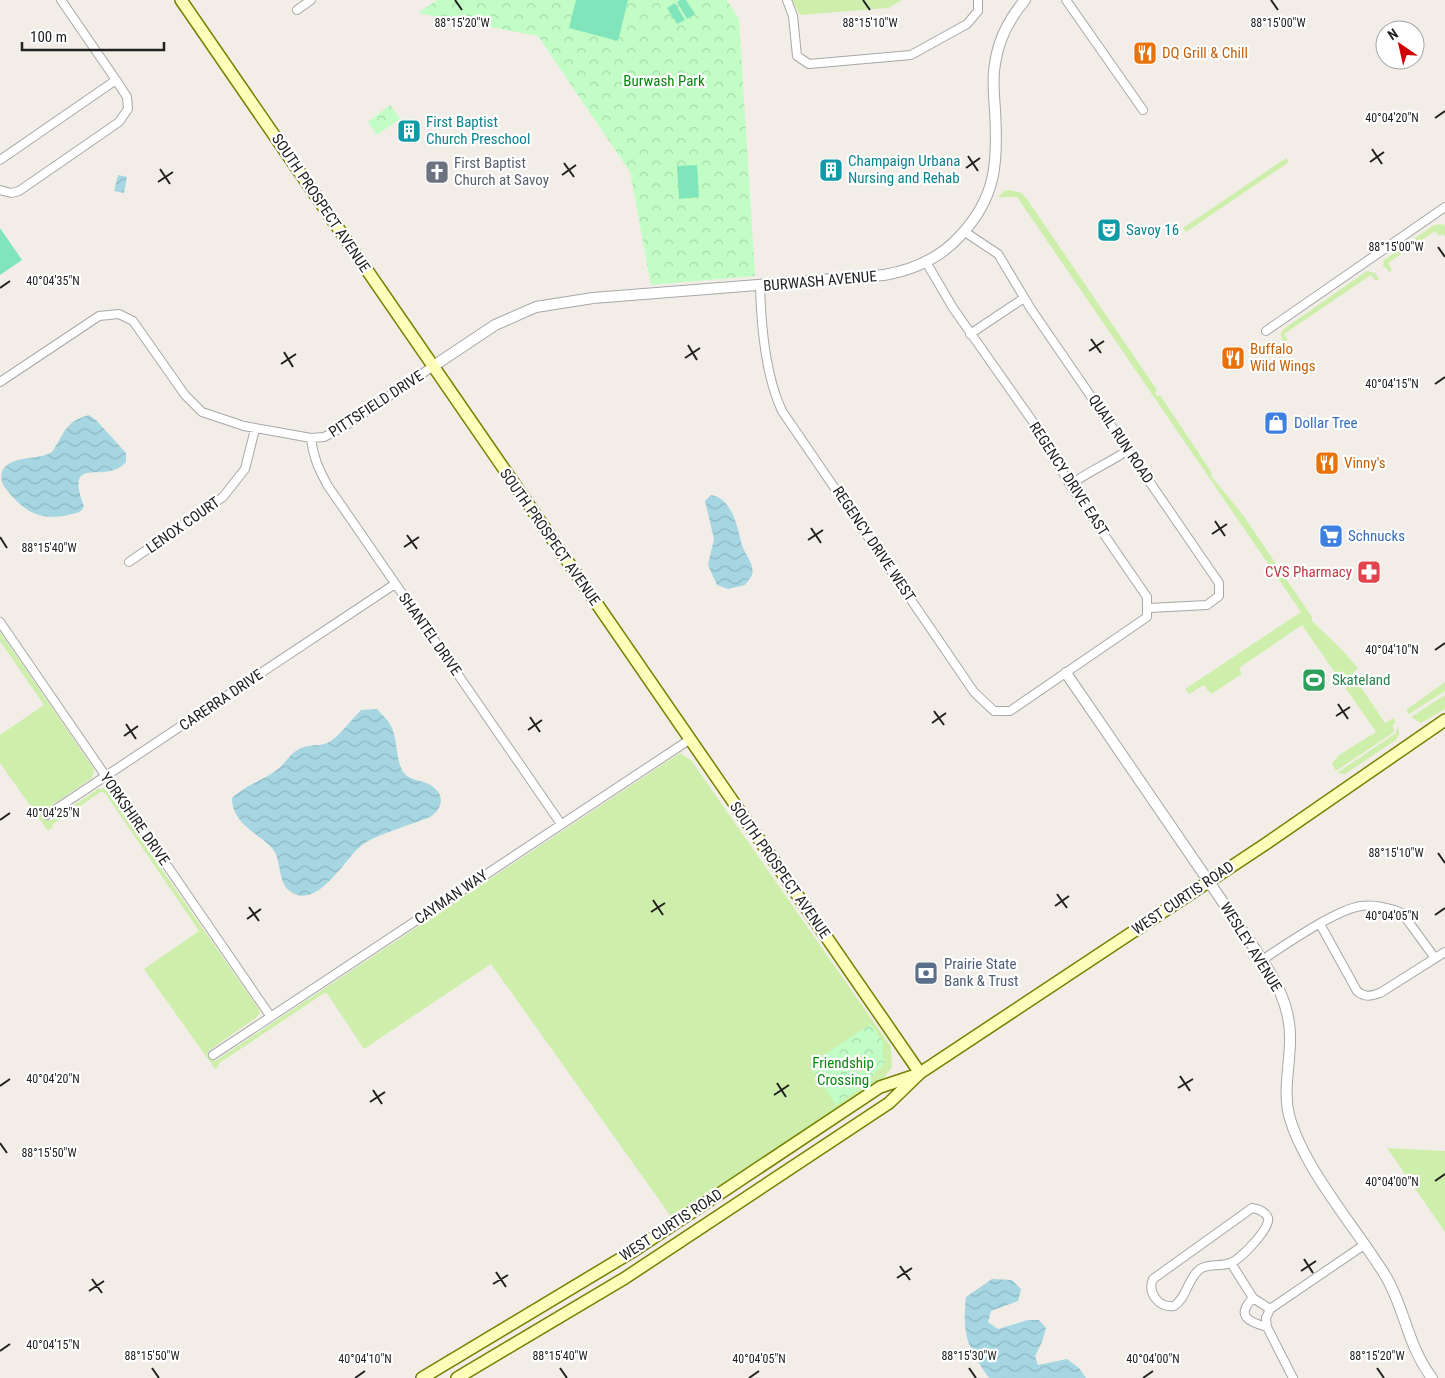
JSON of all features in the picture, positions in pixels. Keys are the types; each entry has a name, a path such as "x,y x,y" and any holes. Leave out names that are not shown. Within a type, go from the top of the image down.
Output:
{"main road":[{"name":"SOUTH PROSPECT AVENUE","path":"181,0 688,740 854,974 920,1073"},
{"name":"WEST CURTIS ROAD","path":"457,1378 625,1278 889,1103 920,1073 1445,720"},
{"name":"WEST CURTIS ROAD","path":"422,1378 635,1250 880,1087 920,1073"}],"street":[{"path":"0,190 11,193 19,191 119,122 126,114 129,103 116,80 61,0"},
{"path":"297,10 312,0"},
{"path":"786,0 793,16 797,56 809,64 911,55 967,24 978,11 978,0"},
{"name":"BURWASH AVENUE","path":"432,367 495,325 536,307 593,298 884,276 913,268 926,262 965,232 983,208 995,174 997,147 994,66 1002,36 1024,0"},
{"path":"1066,0 1143,110"},
{"path":"0,160 116,80"},
{"path":"1266,331 1445,208"},
{"name":"QUAIL RUN ROAD","path":"965,232 998,254 1018,284 1024,298 1220,583 1221,589 1217,600 1207,605 1149,608"},
{"name":"REGENCY DRIVE EAST","path":"926,262 970,334 1038,429 1070,485 1147,597 1149,608"},
{"name":"REGENCY DRIVE WEST","path":"760,285 768,373 782,411 974,692 994,711 1010,711 1066,673"},
{"path":"970,334 1024,298"},
{"name":"PITTSFIELD DRIVE","path":"0,382 99,316 119,314 133,321 193,404 211,417 255,429 311,438 324,437 345,426 432,367"},
{"name":"LENOX COURT","path":"129,562 223,497 245,469 255,429"},
{"name":"SHANTEL DRIVE","path":"311,438 313,453 319,471 561,824"},
{"path":"1070,485 1128,450"},
{"name":"CARERRA DRIVE","path":"47,815 395,584"},
{"path":"1066,673 1147,616 1149,608"},
{"name":"YORKSHIRE DRIVE","path":"0,622 271,1016"},
{"name":"WESLEY AVENUE","path":"1066,673 1209,880 1280,990 1289,1016 1290,1039 1287,1099 1293,1128 1314,1167 1392,1287 1416,1353 1432,1378"},
{"name":"CAYMAN WAY","path":"213,1055 688,740"},
{"path":"1262,960 1320,924 1360,906 1394,909 1402,913 1410,921 1435,958"},
{"path":"1320,924 1357,991 1362,996 1380,993 1445,952"},
{"path":"1252,1208 1264,1212 1268,1218 1267,1228 1231,1263 1206,1266 1200,1269 1194,1275 1182,1298 1174,1306 1163,1306 1157,1301 1151,1289 1153,1279 1160,1273 1230,1226 1242,1214 1252,1208"},
{"path":"1293,1378 1267,1327 1266,1318 1270,1309 1364,1245"},
{"path":"1231,1263 1253,1298 1270,1309"},
{"path":"1253,1298 1245,1309 1245,1316 1249,1322 1267,1327"}],"green space":[{"name":"Burwash Park","path":"437,0 727,0 739,19 755,276 651,285 630,172 538,36 418,13"},
{"path":"576,0 628,0 618,41 569,28"},
{"path":"686,0 695,14 687,19 677,2"},
{"path":"792,0 902,0 888,8 800,15"},
{"path":"675,3 685,20 677,24 667,8"},
{"path":"390,105 400,119 377,135 368,122"},
{"path":"1286,158 1289,162 1186,232 1183,228"},
{"path":"697,165 699,197 679,199 677,166"},
{"path":"1009,190 1022,193 1027,199 1157,390 1155,393 1157,396 1160,395 1212,473 1211,476 1243,515 1312,617 1312,621 1358,668 1352,674 1385,723 1393,718 1396,722 1393,725 1394,732 1336,771 1332,764 1339,755 1376,732 1302,625 1239,668 1242,674 1211,694 1204,685 1189,694 1185,689 1301,612 1017,197 998,197 1004,191"},
{"path":"1441,224 1445,226 1445,237 1443,234 1439,236 1435,231 1388,263 1392,270 1389,272 1383,265 1384,260 1434,225"},
{"path":"0,228 22,260 0,275"},
{"path":"1367,271 1375,273 1379,279 1376,281 1371,275 1284,334 1288,340 1282,343 1281,333 1285,328"},
{"path":"0,632 94,769 92,778 43,811 50,821 98,789 105,788 258,1008 260,1013 256,1018 208,1051 215,1061 680,753 691,760 891,1047 892,1067 885,1077 672,1218 491,964 364,1049 326,992 218,1064 219,1066 215,1069 144,969 199,931 105,793 101,792 52,825 53,827 48,831 0,763 0,735 44,705 0,641"},
{"path":"1445,682 1445,691 1409,714 1406,710"},
{"path":"1445,695 1445,709 1421,723 1411,717"},
{"path":"1398,725 1399,734 1396,740 1345,774 1337,773 1396,733"},
{"name":"Friendship Crossing","path":"871,1024 883,1042 882,1056 885,1062 864,1086 836,1105 809,1065"},
{"path":"1387,1148 1445,1151 1445,1232"}],"water":[{"path":"118,175 127,177 124,193 114,191"},
{"path":"89,415 96,420 126,453 126,462 118,469 83,475 79,480 79,490 84,506 80,512 51,517 34,514 27,510 4,487 1,477 3,469 14,461 46,455 52,452 66,429 74,421"},
{"path":"711,495 724,502 736,522 742,545 753,571 745,585 728,589 717,585 708,565 714,539 705,501"},
{"path":"377,709 393,729 398,759 402,770 408,777 432,786 441,798 440,806 430,817 385,833 362,845 330,880 311,894 301,896 291,892 286,888 281,877 275,852 240,821 233,807 232,798 278,769 292,754 300,749 331,741 361,710"},
{"path":"992,1279 1012,1280 1021,1289 1018,1301 991,1311 988,1322 998,1329 1028,1320 1039,1320 1046,1328 1035,1356 1038,1365 1067,1359 1079,1368 1086,1378 989,1378 971,1349 966,1331 965,1310 966,1297"}],"place":[{"name":"DQ Grill & Chill","path":"1145,53"},
{"name":"First Baptist Church Preschool","path":"409,131"},
{"name":"Champaign Urbana Nursing and Rehab","path":"831,170"},
{"name":"First Baptist Church at Savoy","path":"437,172"},
{"name":"Savoy 16","path":"1109,230"},
{"name":"Buffalo Wild Wings","path":"1233,358"},
{"name":"Dollar Tree","path":"1276,423"},
{"name":"Vinny's","path":"1327,463"},
{"name":"Schnucks","path":"1331,536"},
{"name":"CVS Pharmacy","path":"1369,572"},
{"name":"Skateland","path":"1314,680"},
{"name":"Prairie State Bank & Trust","path":"926,973"}]}
